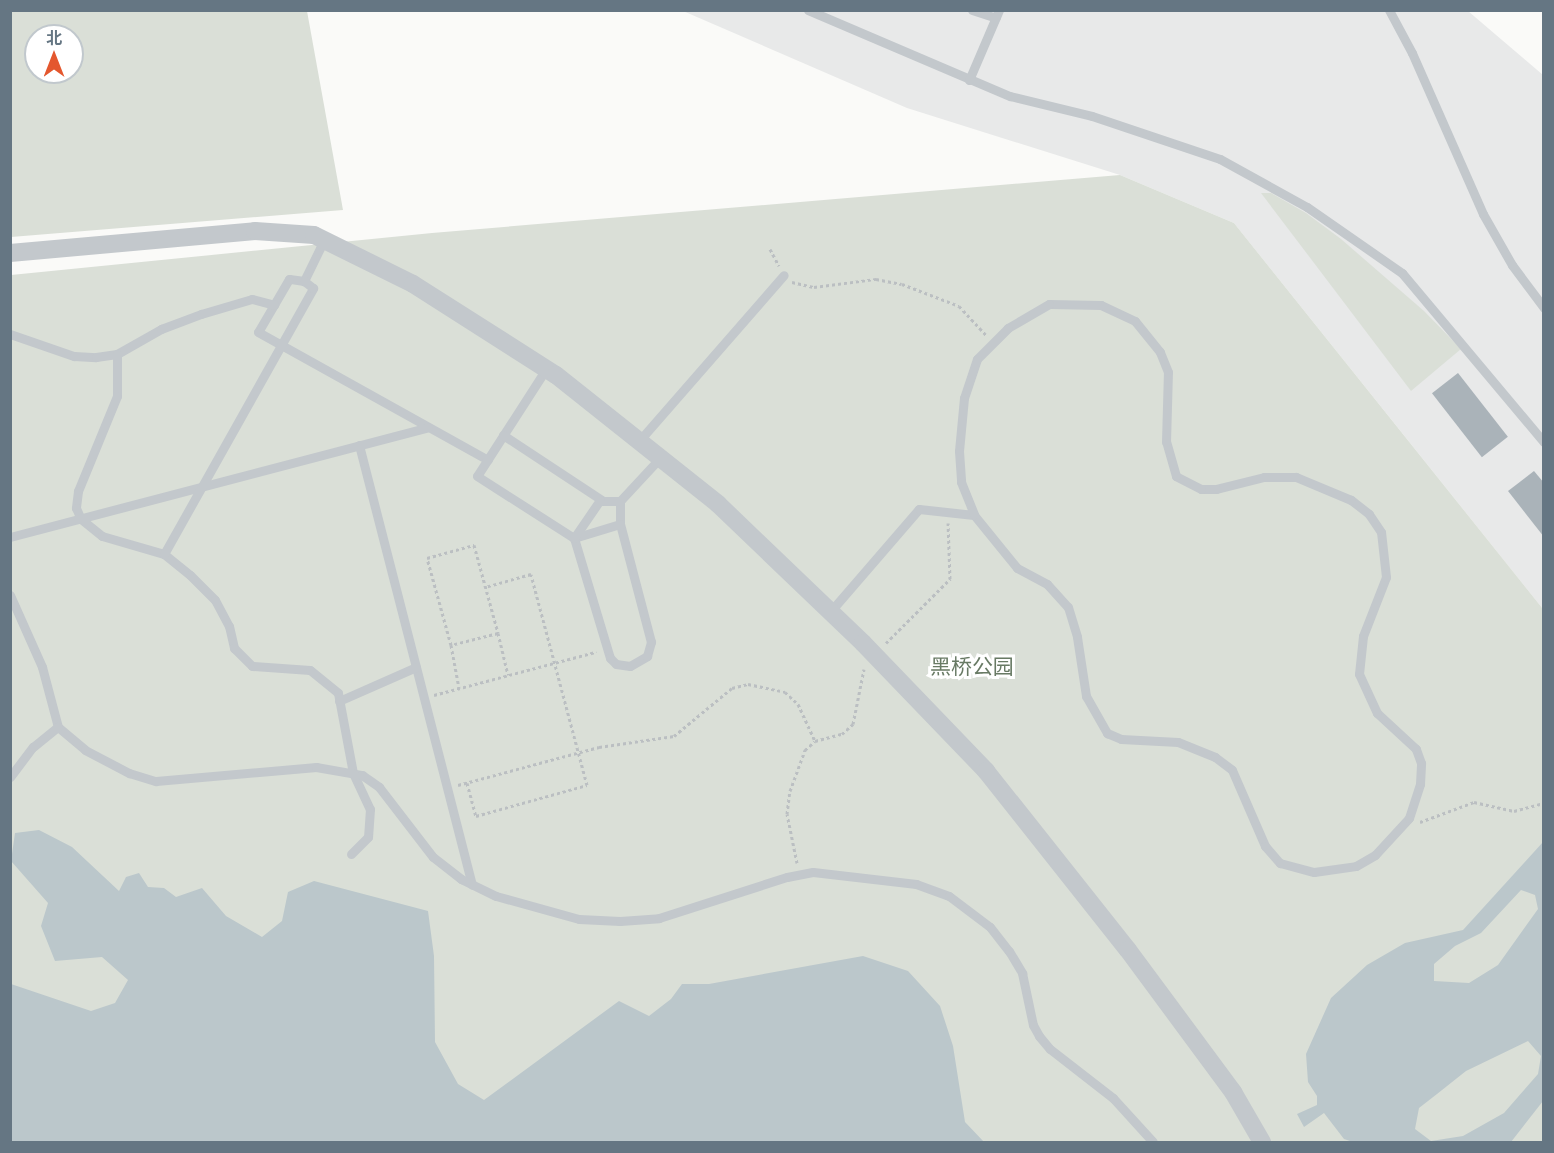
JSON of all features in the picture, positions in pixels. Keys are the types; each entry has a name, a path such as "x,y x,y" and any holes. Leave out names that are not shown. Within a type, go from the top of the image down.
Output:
{"street":[{"path":"10,253 255,231 314,235 413,284 546,369 718,504 874,655 986,771 1128,950 1233,1092 1262,1143"}],"lane":[{"path":"808,10 1010,96 1092,116 1220,159 1307,207 1402,273 1544,442"},
{"path":"969,80 998,14 972,10"},
{"path":"1389,10 1412,53 1483,214 1512,265 1544,309"},
{"path":"303,281 324,240"},
{"path":"639,441 784,275"},
{"path":"164,554 202,487 281,345 313,288 303,281 289,279 258,332 281,345 428,427 488,460"},
{"path":"10,334 74,356 117,354 161,329 201,314 252,299 274,305"},
{"path":"1081,303 1120,312 1148,334 1168,372 1166,442 1176,476 1201,489 1216,489 1264,477 1296,477 1332,490 1369,514 1381,532 1386,577 1363,636 1359,674 1377,712 1416,749 1421,763 1420,784 1408,818 1376,855 1356,866 1314,872 1280,863 1265,846 1232,770 1215,756 1178,742 1121,739 1107,733 1086,696 1077,637 1068,608 1047,584 1017,568 975,516 959,469 960,420 977,358 992,341 1023,317 1049,304 1081,303"},
{"path":"117,354 117,396 78,491 76,508 81,519 102,536 164,554 215,600 241,658 252,666 310,670 328,681 339,701 353,772 370,809 368,837 351,854"},
{"path":"546,369 477,476 574,538 606,650 616,664 630,666 647,656 651,642 620,524 620,501 660,458"},
{"path":"10,537 428,427"},
{"path":"503,435 600,500 620,501"},
{"path":"359,445 472,885"},
{"path":"574,538 600,500"},
{"path":"830,612 920,509 975,516"},
{"path":"574,538 620,524"},
{"path":"10,596 42,667 58,727 68,738 101,759 129,773 156,781 316,767 353,772 379,788 433,857 472,885 536,909 579,919 620,921 659,918 800,874 846,874 916,884 949,896 990,927 1022,973 1032,1025 1039,1036 1050,1049 1113,1098 1153,1143"},
{"path":"339,701 416,668"},
{"path":"10,777 33,747 58,727"}],"path":[{"path":"770,249 784,275 795,284 814,287 876,279 902,284 959,306 992,341"},
{"path":"800,874 790,840 790,791 805,750 815,741 842,734 853,724 863,671 874,655 950,579 948,513"},
{"path":"459,688 451,645 427,558 474,545 508,675"},
{"path":"467,783 476,816 587,784 531,574 485,587"},
{"path":"451,645 498,633"},
{"path":"424,697 606,650"},
{"path":"447,788 578,752 674,736 732,688 748,684 767,685 785,692 798,704 815,741"},
{"path":"1408,818 1418,822 1431,820 1474,802 1514,811 1544,803"}],"shaded area":[{"path":"683,11 1468,11 1543,75 1543,609 1234,223 1120,175 907,108"},
{"path":"39,830 72,847 119,891 126,877 139,873 148,887 164,888 176,897 202,888 226,916 262,937 282,921 288,892 314,881 428,911 434,956 435,1042 458,1084 484,1100 619,1001 649,1016 671,999 682,984 709,984 863,956 908,971 940,1006 953,1046 965,1122 984,1142 11,1142 11,984 91,1011 115,1003 128,980 102,957 55,961 41,926 48,903 11,861 15,833"},
{"path":"1543,842 1543,1101 1511,1142 1353,1142 1344,1139 1324,1113 1304,1127 1297,1114 1317,1105 1317,1096 1308,1082 1306,1054 1331,998 1367,965 1405,943 1463,930","holes":["1521,890 1535,895 1538,909 1498,965 1469,983 1434,981 1434,964 1455,946 1481,933","1528,1041 1541,1056 1538,1074 1504,1113 1463,1136 1431,1141 1415,1129 1419,1108 1466,1071"]}],"green space":[{"path":"11,10 307,11 343,210 11,237"},
{"name":"黑桥公园","path":"1120,175 1234,223 1543,609 1543,1142 11,1142 11,275 432,233"},
{"path":"1261,193 1271,193 1306,213 1341,239 1424,311 1461,349 1411,391"}],"building":[{"path":"1458,373 1508,437 1482,457 1432,393"},
{"path":"1534,471 1544,483 1544,537 1508,491"}]}
